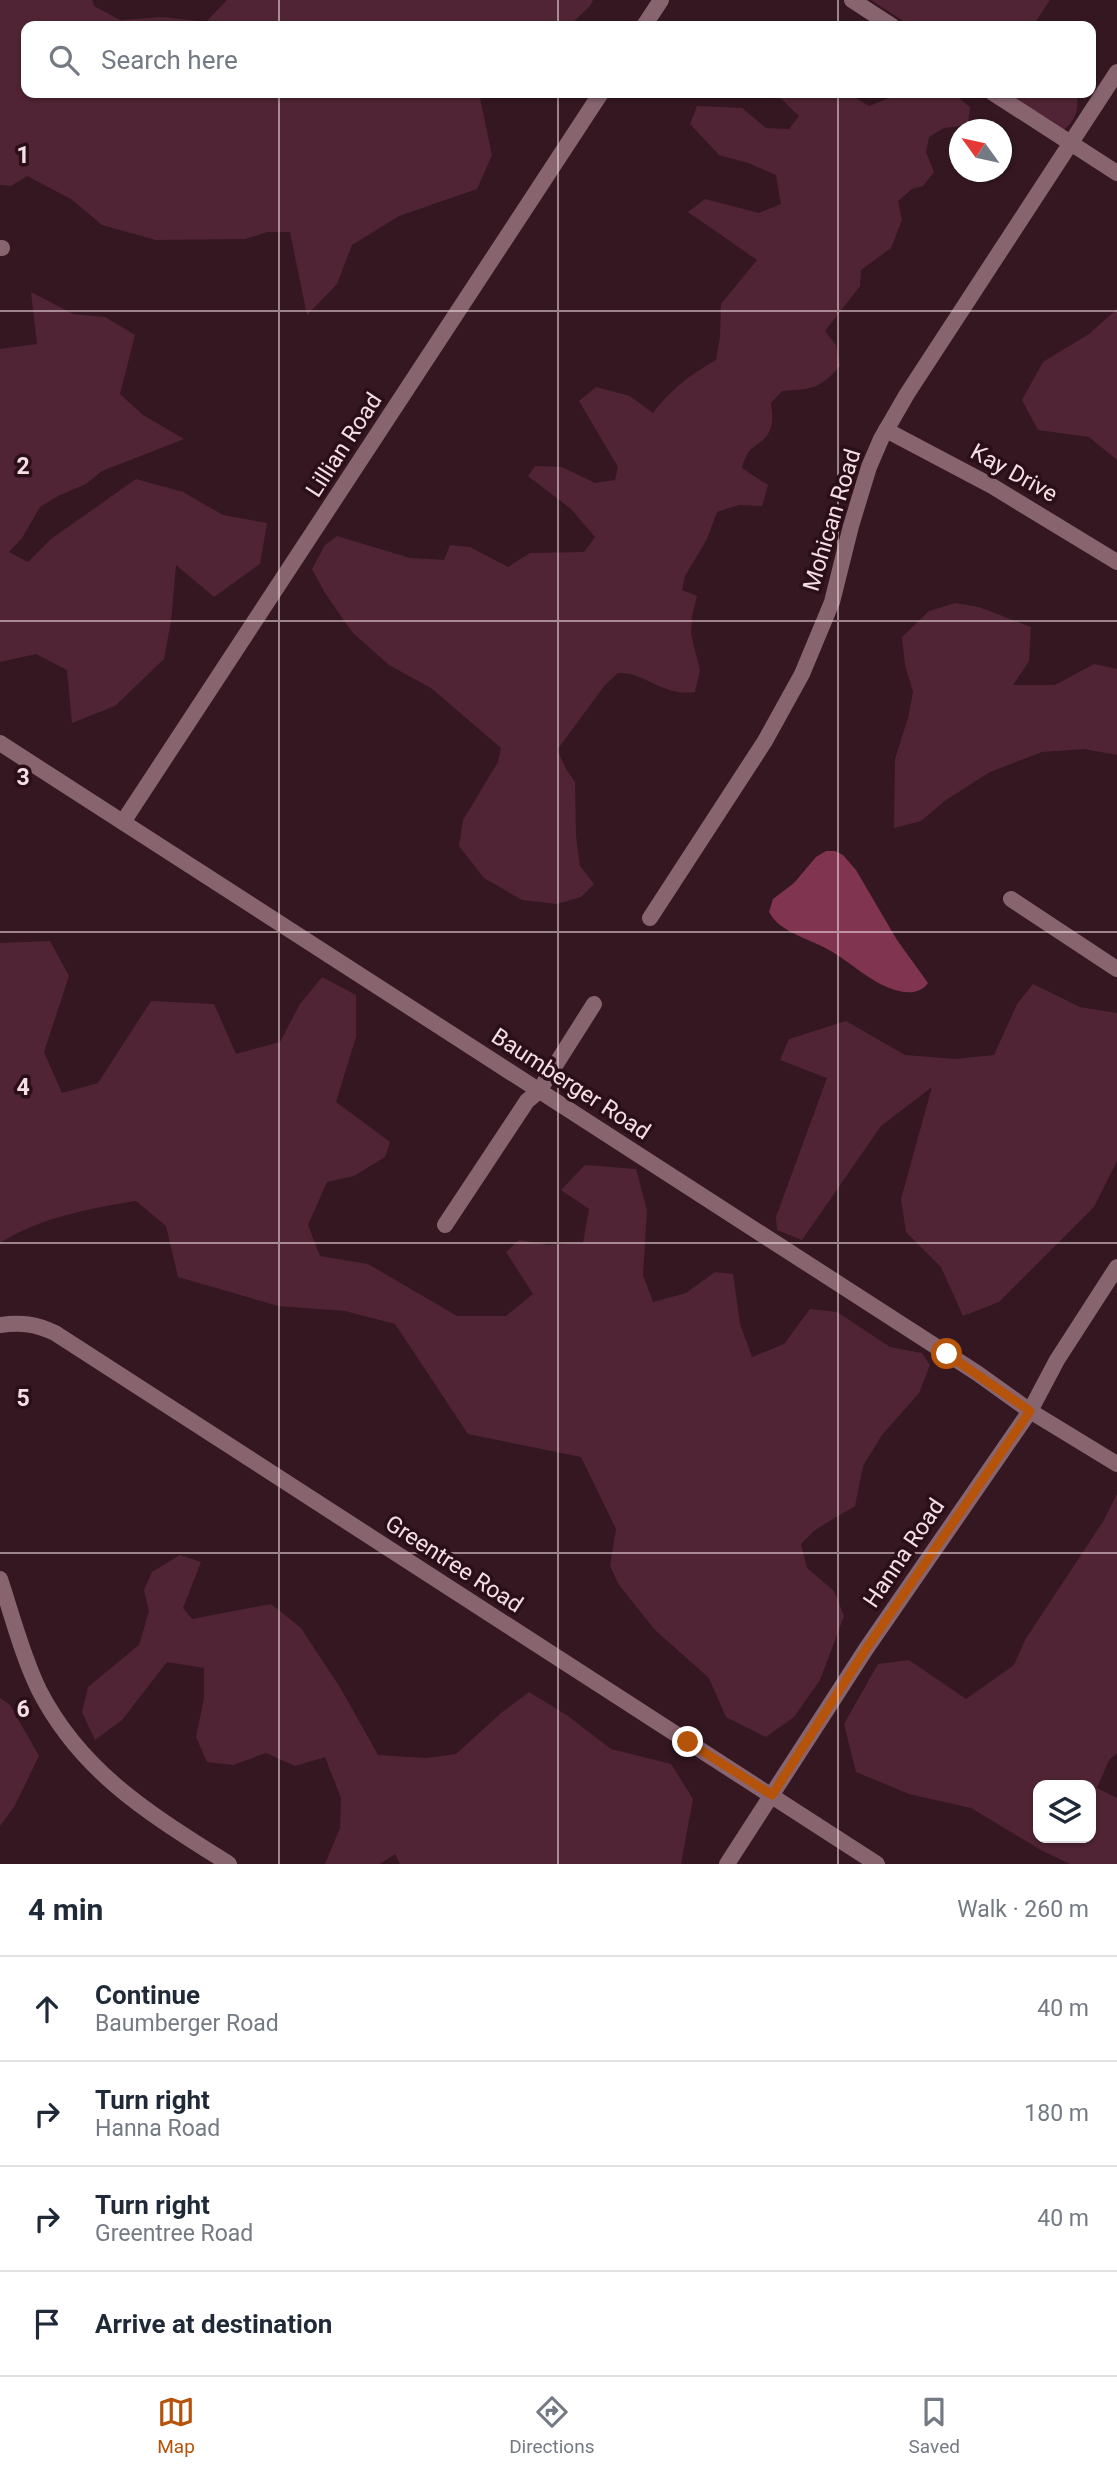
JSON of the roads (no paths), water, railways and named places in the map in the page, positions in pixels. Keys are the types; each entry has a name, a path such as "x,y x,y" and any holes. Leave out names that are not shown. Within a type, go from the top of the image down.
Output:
{"street":[{"path":"647,21 661,0"},
{"path":"852,0 884,21"},
{"name":"Mohican Road","path":"650,918 765,741 803,674 832,602 859,495 886,430 1117,72"},
{"name":"Lillian Road","path":"123,822 598,98"},
{"path":"1001,98 1117,173"},
{"name":"Kay Drive","path":"886,430 1004,492 1117,562"},
{"name":"Baumberger Road","path":"0,743 977,1373 1030,1411 1117,1464"},
{"path":"1011,899 1117,968"},
{"path":"446,1225 527,1101 539,1091 594,1004"},
{"name":"Hanna Road","path":"727,1864 866,1649 1030,1411 1057,1360 1117,1267"},
{"name":"Greentree Road","path":"0,1325 23,1323 40,1326 55,1333 877,1864"},
{"path":"0,1579 38,1688 79,1751 125,1795 229,1864"}]}
